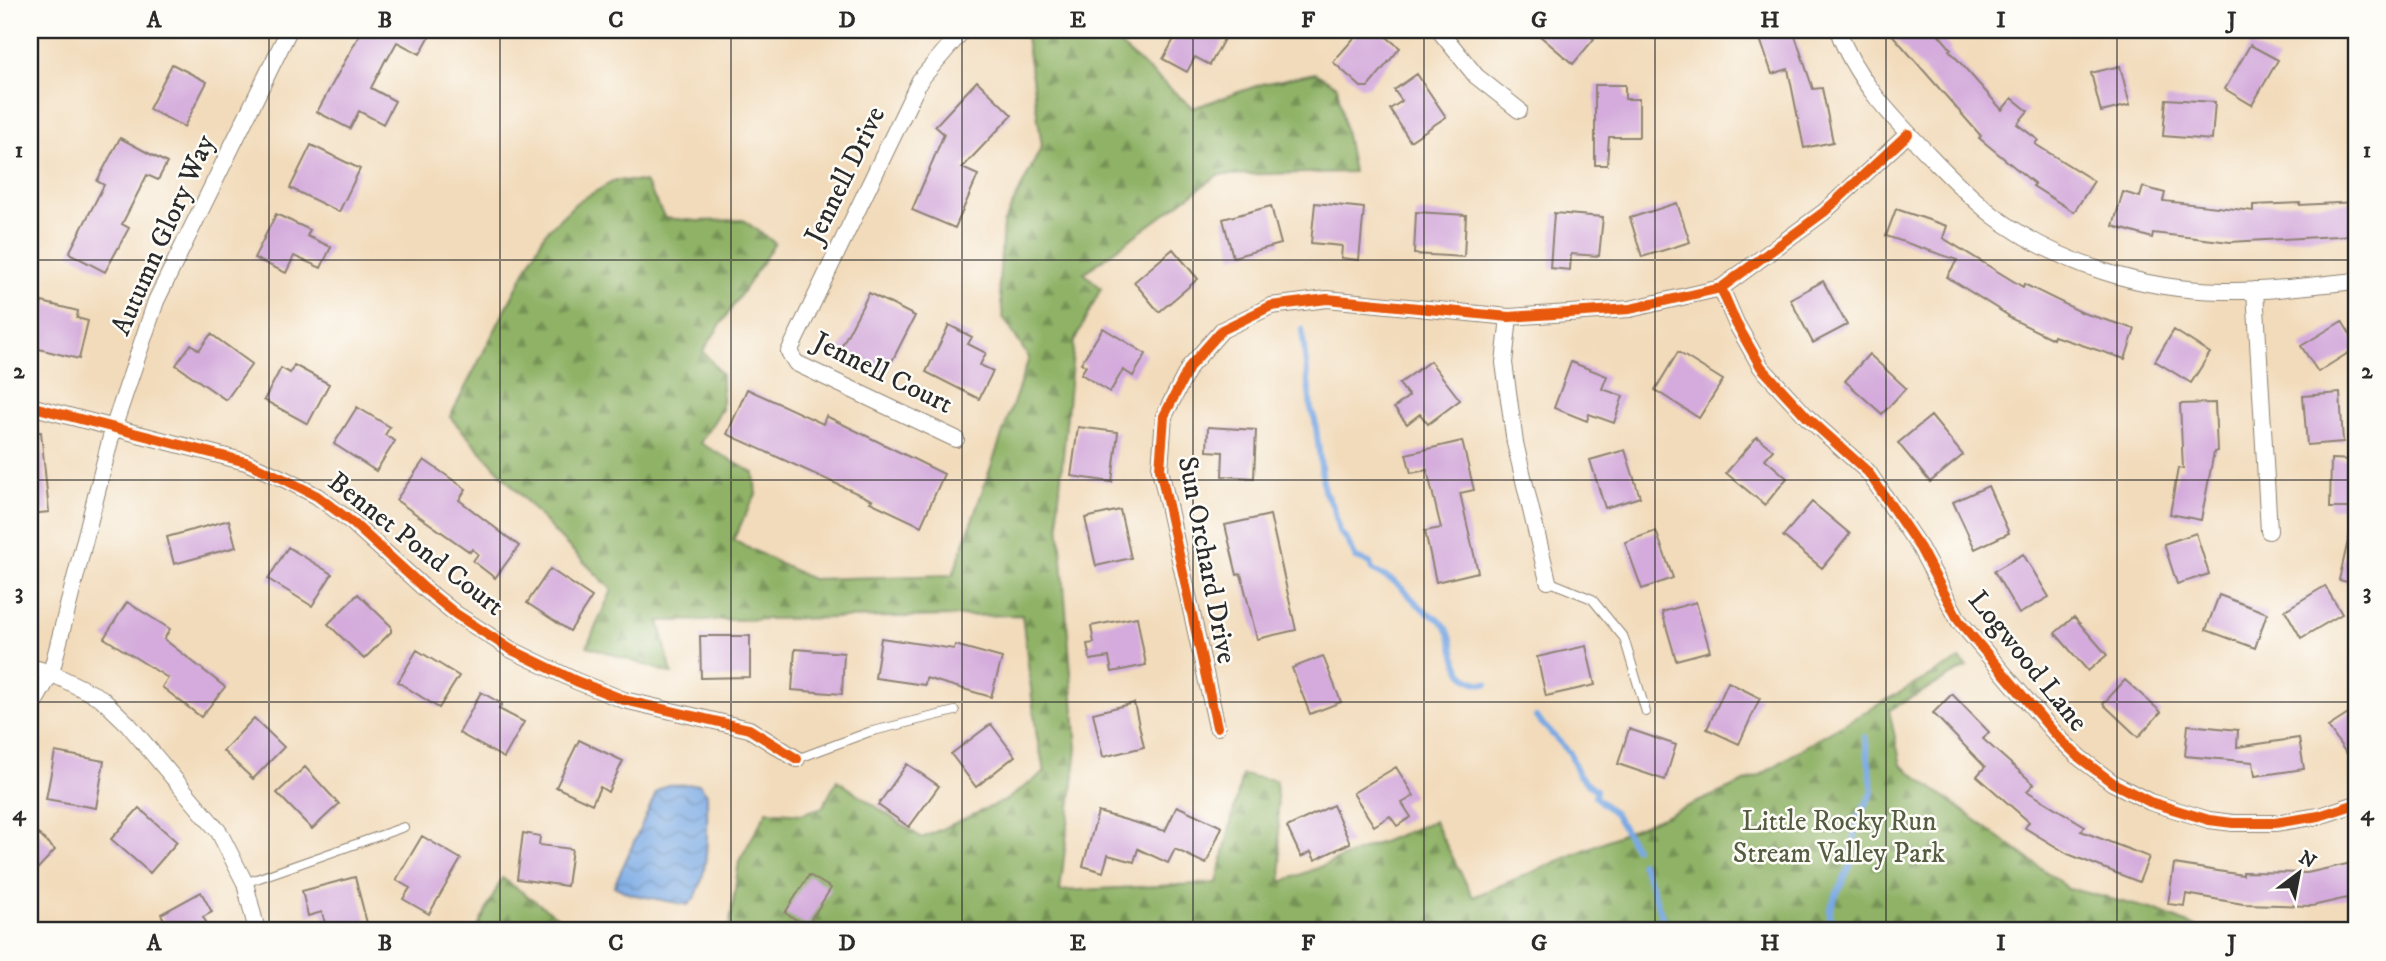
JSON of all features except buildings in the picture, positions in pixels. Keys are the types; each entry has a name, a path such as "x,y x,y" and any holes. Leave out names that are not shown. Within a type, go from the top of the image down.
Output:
{"street":[{"name":"Autumn Glory Way","path":"30,710 51,673 113,429 156,300 289,30"},
{"name":"Jennell Drive","path":"789,352 920,80 963,30"},
{"path":"1439,30 1476,76 1520,110"},
{"path":"1838,30 1851,61 1862,78 1908,134 1963,190 1994,216 2028,239 2066,257 2115,275 2159,285 2224,291 2356,281"},
{"name":"Sun Orchard Drive","path":"1217,727 1160,469 1164,416 1191,366 1222,330 1271,306 1327,299 1509,317 1630,309 1721,288 1824,212 1908,134"},
{"name":"Logwood Lane","path":"1721,288 1736,323 1761,367 1807,417 1868,472 1920,548 1959,621 2057,736 2096,771 2150,803 2189,816 2221,822 2299,821 2356,804"},
{"path":"2255,290 2269,531"},
{"path":"1509,317 1504,363 1515,443 1548,581"},
{"name":"Jennell Court","path":"789,352 796,363 956,439"},
{"name":"Bennet Pond Court","path":"30,406 246,462 286,480 317,496 353,523 456,614 510,649 576,681 624,700 750,729 797,759"},
{"path":"30,667 51,673 102,698 128,724 219,832 244,883 257,931"}],"lane":[{"path":"1548,581 1592,599 1623,638 1646,712"},
{"path":"797,759 869,732 955,711"},
{"path":"244,883 404,827"}],"green space":[{"name":"Little Rocky Run Stream Valley Park","path":"1025,30 1102,30 1193,108 1262,84 1315,73 1337,86 1353,172 1218,175 1084,273 1101,288 1074,342 1058,508 1077,749 1060,891 1217,883 1242,775 1276,780 1282,882 1434,821 1473,897 1759,776 1822,736 1960,659 1967,667 1889,710 1901,765 2068,888 2154,910 2206,931 729,931 739,861 767,811 801,814 823,807 837,780 922,838 1006,800 1045,772 1037,738 1022,615 659,621 672,674 587,646 612,590 556,534 450,417 545,233 577,202 616,180 645,182 665,218 698,221 743,220 775,243 703,351 722,375 722,409 700,443 754,473 756,494 733,540 811,579 953,575 1029,358 1003,317 999,284 1003,224 1042,146"},
{"path":"502,878 578,931 476,931"}],"water":[{"path":"699,784 707,794 706,853 701,884 688,905 630,894 614,886 657,791 667,785"}],"waterway":[{"path":"1302,329 1324,491 1334,508 1339,532 1346,538 1356,558 1370,563 1372,570 1396,583 1442,622 1460,669 1474,682 1487,684"},
{"path":"1536,717 1570,753 1579,776 1596,790 1595,797 1615,814 1635,848"},
{"path":"1830,931 1830,908 1850,866 1857,819 1873,792 1865,737"},
{"path":"1641,863 1667,931"}],"cycle path":[{"path":"1217,727 1160,469 1164,416 1190,366 1222,330 1271,306 1327,299 1509,317 1630,309 1721,288 1824,212 1908,134"},
{"path":"1721,288 1736,323 1761,367 1807,417 1868,472 1920,548 1959,621 2057,736 2080,758 2113,783 2150,802 2209,820 2275,823 2319,816 2356,804"},
{"path":"30,406 246,462 286,480 317,496 353,523 456,614 510,649 576,681 624,700 749,729 797,759"}]}
